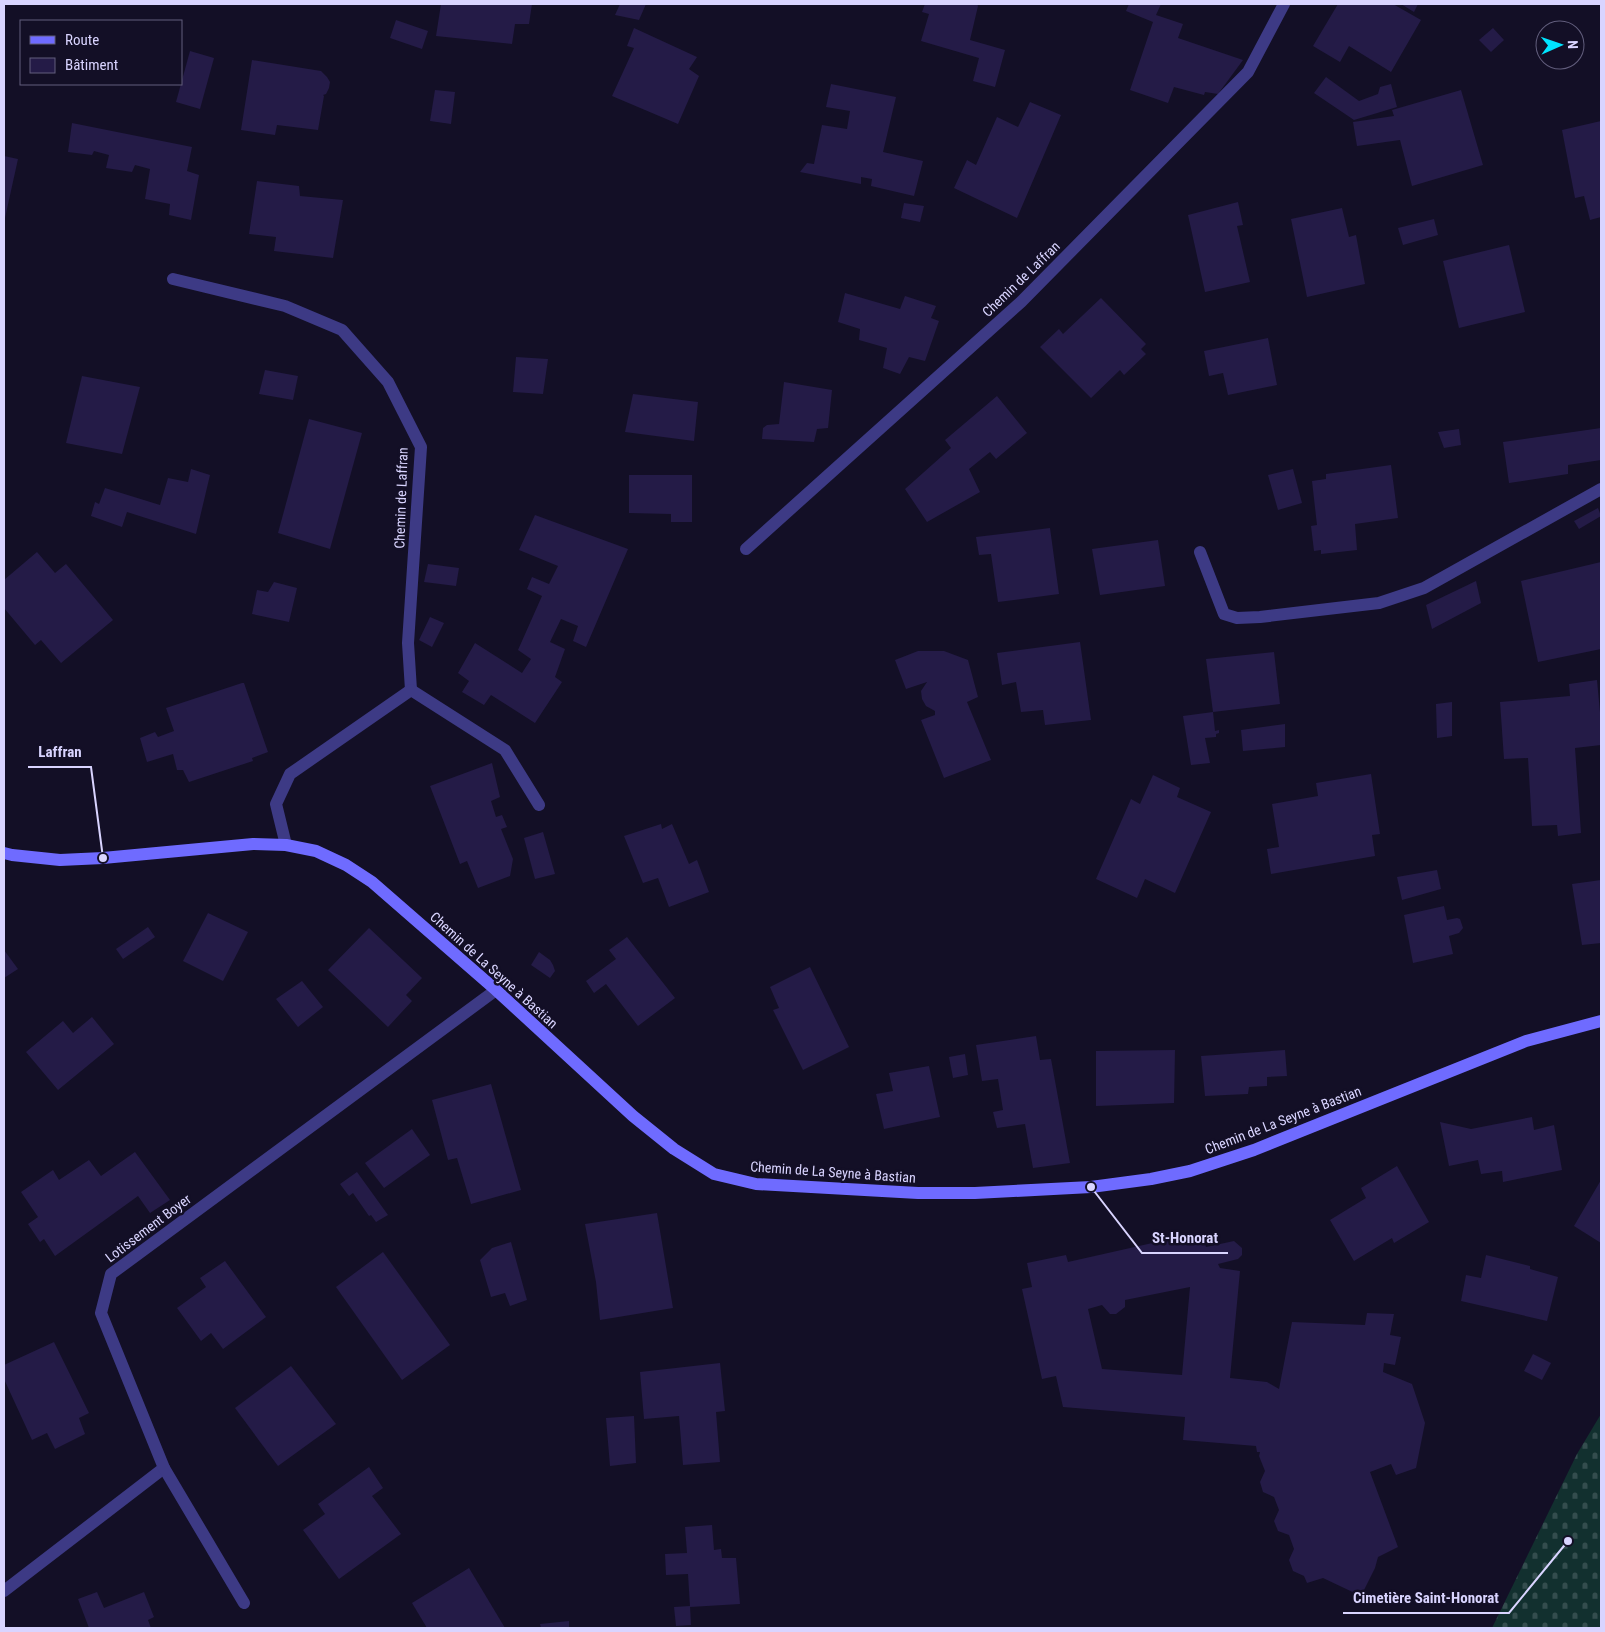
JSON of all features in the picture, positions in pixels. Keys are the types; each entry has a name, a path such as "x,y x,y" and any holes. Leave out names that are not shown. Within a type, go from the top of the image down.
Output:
{"street":[{"name":"Chemin de Laffran","path":"746,549 1021,302 1248,72 1284,4"},
{"name":"Chemin de Laffran","path":"173,278 285,306 342,330 388,382 421,447 408,643 411,690"},
{"path":"1200,552 1224,614 1237,618 1379,603 1424,588 1601,489"},
{"path":"286,845 276,804 290,774 411,690 505,750 539,805"},
{"name":"Chemin de La Seyne à Bastian","path":"4,852 12,855 60,860 103,858 253,844 286,845 316,851 346,865 372,882 496,990 633,1116 674,1149 714,1174 756,1184 975,1193 1091,1187 1150,1179 1190,1170 1254,1150 1526,1042 1601,1021"},
{"name":"Lotissement Boyer","path":"244,1603 164,1468 101,1313 111,1274 496,990"},
{"path":"4,1591 164,1468"}],"green space":[{"path":"1601,1414 1601,1628 1492,1628 1577,1454"}],"building":[{"path":"441,4 532,4 529,24 515,24 512,44 436,36"},
{"path":"620,4 646,4 639,20 615,15"},
{"path":"925,4 977,4 970,40 1005,50 995,87 973,81 979,58 921,41 929,14 922,12"},
{"path":"1129,4 1161,4 1156,15 1183,24 1178,38 1243,60 1218,94 1205,92 1204,95 1174,87 1168,103 1130,90 1153,22 1126,11"},
{"path":"1338,4 1393,4 1421,20 1391,72 1349,46 1340,62 1313,46"},
{"path":"1401,4 1418,4 1414,12"},
{"path":"396,20 428,31 422,49 390,38"},
{"path":"634,28 697,57 689,69 699,76 678,124 612,96 634,48 627,46"},
{"path":"1493,28 1504,40 1491,52 1479,40"},
{"path":"190,51 214,58 200,109 176,102"},
{"path":"252,60 321,71 327,77 330,82 329,88 326,94 323,95 318,130 277,125 275,135 241,130"},
{"path":"1326,77 1359,101 1378,94 1380,87 1391,84 1397,107 1354,120 1314,93"},
{"path":"831,84 896,97 883,152 923,161 914,196 871,186 872,179 861,177 861,184 800,172 807,163 814,164 822,125 847,129 850,111 826,107"},
{"path":"435,90 455,92 451,124 430,121"},
{"path":"1461,90 1483,165 1412,186 1400,140 1357,146 1353,122 1394,116 1392,110"},
{"path":"1030,102 1061,115 1017,218 954,188 967,160 976,165 997,117 1018,127"},
{"path":"1601,121 1601,217 1590,220 1584,196 1575,198 1562,130"},
{"path":"72,123 192,147 187,171 199,175 191,220 169,215 170,204 145,199 150,169 135,165 132,172 106,168 109,155 94,151 92,155 68,152"},
{"path":"4,156 18,159 5,218 4,218"},
{"path":"257,181 299,186 300,196 343,200 333,258 274,251 276,237 249,234"},
{"path":"1238,202 1243,225 1237,226 1250,282 1205,292 1188,215"},
{"path":"904,203 924,206 920,222 901,218"},
{"path":"1342,208 1349,237 1356,235 1365,284 1307,297 1291,219"},
{"path":"1434,219 1438,235 1403,245 1398,228"},
{"path":"1509,245 1525,312 1459,328 1443,261"},
{"path":"845,293 900,309 905,296 936,306 931,318 939,321 925,361 909,357 900,374 883,368 887,348 859,340 860,329 838,322"},
{"path":"1101,298 1146,344 1141,349 1146,354 1124,375 1120,370 1091,398 1040,347 1059,329 1063,334"},
{"path":"1268,338 1277,385 1228,395 1223,373 1209,376 1204,351"},
{"path":"516,357 548,359 543,394 513,392"},
{"path":"265,370 298,376 293,400 259,394"},
{"path":"82,376 140,387 122,454 66,443"},
{"path":"784,382 832,390 828,428 817,429 814,442 762,439 763,428 767,425 779,424"},
{"path":"633,394 698,402 694,441 625,432"},
{"path":"997,396 1027,433 996,459 990,452 969,469 980,492 927,522 905,489 951,448 945,440"},
{"path":"309,419 362,433 330,549 278,533"},
{"path":"1601,428 1601,460 1568,465 1568,474 1509,483 1503,442"},
{"path":"1459,429 1461,445 1444,448 1438,432"},
{"path":"1391,465 1398,518 1355,524 1357,550 1321,554 1321,550 1314,551 1311,526 1317,525 1312,481 1326,479 1326,474"},
{"path":"191,469 210,475 196,534 127,512 122,527 91,516 95,502 99,504 105,488 160,505 168,478 188,482"},
{"path":"1293,469 1302,503 1278,510 1268,475"},
{"path":"629,475 692,475 692,522 671,522 671,514 629,513"},
{"path":"1598,508 1601,516 1579,529 1574,521"},
{"path":"535,515 628,549 586,647 573,641 578,626 561,619 550,642 565,649 555,677 562,682 535,723 491,695 484,705 462,692 469,681 458,673 475,643 522,673 531,659 518,650 542,596 527,589 532,577 549,584 558,566 519,550"},
{"path":"1050,528 1059,594 998,602 991,554 979,555 976,537"},
{"path":"1158,540 1165,586 1100,595 1092,549"},
{"path":"37,552 55,573 66,564 113,620 61,663 41,640 35,645 4,608 4,580"},
{"path":"1601,562 1601,649 1538,662 1521,581"},
{"path":"428,564 459,568 456,586 424,582"},
{"path":"1476,581 1481,603 1432,629 1426,605"},
{"path":"274,582 297,588 289,622 252,614 257,590 268,592"},
{"path":"430,617 444,623 432,647 419,640"},
{"path":"1080,642 1091,720 1045,725 1043,710 1021,712 1016,682 1002,685 997,653"},
{"path":"918,651 944,651 968,660 978,697 967,702 991,760 944,778 921,720 935,715 935,711 926,706 922,699 921,691 927,682 906,689 895,660"},
{"path":"1274,652 1280,704 1213,712 1206,659"},
{"path":"1597,680 1601,745 1575,748 1581,833 1558,836 1557,825 1532,826 1528,758 1504,759 1500,702 1570,696 1569,684"},
{"path":"244,683 268,752 252,758 253,761 189,782 183,770 177,770 173,754 147,762 140,738 155,732 158,737 174,731 166,708"},
{"path":"1452,702 1452,736 1437,738 1436,704"},
{"path":"1213,712 1215,731 1219,730 1219,733 1216,734 1216,737 1205,738 1210,763 1191,765 1183,716"},
{"path":"1285,724 1285,747 1243,751 1241,730"},
{"path":"492,763 500,797 491,801 496,817 502,815 507,827 501,829 513,859 510,876 478,888 467,861 460,864 430,786"},
{"path":"1371,774 1380,834 1372,835 1375,856 1271,874 1267,849 1279,847 1272,804 1318,796 1316,783"},
{"path":"1153,775 1180,788 1177,797 1211,812 1175,893 1145,879 1137,898 1096,879 1131,799 1140,804"},
{"path":"661,824 662,829 672,824 689,864 697,860 709,892 669,907 658,878 643,883 624,836"},
{"path":"543,832 555,874 535,879 524,838"},
{"path":"1437,870 1441,889 1402,900 1397,877"},
{"path":"1601,880 1601,943 1582,945 1572,884"},
{"path":"1444,906 1447,920 1460,919 1463,928 1459,933 1449,936 1453,954 1413,963 1404,915"},
{"path":"208,913 248,932 223,981 183,961"},
{"path":"148,927 155,937 123,959 116,949"},
{"path":"369,928 422,978 406,995 412,1001 388,1027 328,970"},
{"path":"627,937 675,998 638,1026 606,984 594,993 586,981 616,959 609,950"},
{"path":"4,950 18,969 4,978"},
{"path":"539,952 550,960 553,965 555,971 550,978 531,965"},
{"path":"810,967 849,1047 803,1070 773,1010 779,1008 770,987"},
{"path":"302,981 323,1007 298,1027 276,999"},
{"path":"92,1017 114,1044 58,1090 26,1052 63,1021 73,1033"},
{"path":"1036,1036 1040,1060 1051,1059 1070,1163 1033,1168 1025,1124 997,1128 993,1112 1003,1110 998,1079 982,1081 976,1045"},
{"path":"1175,1050 1174,1103 1096,1106 1096,1051"},
{"path":"1285,1050 1287,1076 1267,1077 1267,1086 1249,1087 1248,1094 1205,1096 1201,1056"},
{"path":"965,1054 968,1075 953,1078 949,1057"},
{"path":"929,1066 940,1117 884,1129 876,1094 893,1091 889,1073"},
{"path":"491,1084 521,1190 471,1204 457,1158 448,1160 432,1100"},
{"path":"1532,1117 1534,1130 1554,1125 1562,1170 1503,1182 1502,1171 1481,1174 1478,1160 1449,1166 1440,1122 1471,1129"},
{"path":"412,1129 430,1155 384,1188 365,1163"},
{"path":"135,1152 170,1200 150,1213 138,1196 55,1256 44,1239 40,1242 28,1224 38,1217 21,1192 53,1170 59,1180 89,1160 101,1176"},
{"path":"1397,1166 1429,1222 1394,1243 1392,1238 1354,1261 1330,1220 1366,1198 1361,1188"},
{"path":"357,1172 388,1215 376,1222 371,1215 369,1216 353,1193 349,1196 340,1184"},
{"path":"1601,1180 1601,1243 1574,1226"},
{"path":"657,1213 673,1308 600,1320 596,1282 585,1224"},
{"path":"1179,1237 1181,1242 1203,1237 1206,1247 1234,1241 1242,1248 1242,1255 1238,1259 1218,1264 1220,1268 1240,1271 1230,1378 1267,1382 1279,1389 1292,1322 1365,1325 1367,1313 1394,1314 1390,1335 1401,1337 1395,1365 1384,1363 1383,1372 1412,1384 1425,1423 1416,1468 1396,1475 1391,1464 1370,1472 1398,1547 1378,1557 1375,1568 1361,1596 1323,1578 1307,1583 1304,1576 1293,1571 1289,1560 1294,1549 1289,1535 1278,1531 1274,1521 1279,1510 1274,1497 1263,1492 1260,1482 1265,1471 1259,1456 1260,1452 1257,1452 1256,1446 1183,1440 1185,1417 1063,1407 1056,1376 1042,1379 1022,1289 1032,1287 1027,1263 1066,1255 1068,1262","holes":["1190,1287 1182,1375 1102,1369 1088,1309 1102,1305 1110,1314 1116,1314 1125,1307 1125,1300"]},
{"path":"511,1242 527,1300 510,1306 505,1293 491,1297 480,1260 492,1248"},
{"path":"383,1252 450,1345 402,1380 336,1287"},
{"path":"1486,1255 1530,1266 1530,1269 1558,1277 1547,1321 1461,1301 1466,1275 1481,1278"},
{"path":"225,1261 266,1317 223,1349 211,1333 201,1341 177,1308 206,1287 200,1278"},
{"path":"54,1342 89,1413 79,1418 85,1434 55,1449 47,1433 32,1440 4,1379 4,1365"},
{"path":"1533,1354 1551,1363 1542,1380 1524,1371"},
{"path":"720,1363 725,1411 716,1412 720,1462 683,1465 679,1416 644,1419 640,1372"},
{"path":"291,1366 336,1424 278,1466 235,1408"},
{"path":"634,1416 636,1463 610,1466 606,1418"},
{"path":"369,1467 383,1488 372,1496 401,1534 339,1579 303,1530 325,1514 318,1504"},
{"path":"712,1525 714,1550 721,1549 722,1558 736,1558 740,1604 690,1607 688,1574 666,1575 665,1554 687,1553 685,1527"},
{"path":"469,1568 505,1628 427,1628 412,1603"},
{"path":"97,1592 104,1608 144,1592 154,1617 148,1620 151,1628 89,1628 78,1599"},
{"path":"690,1606 691,1625 676,1626 674,1607"},
{"path":"569,1621 569,1628 541,1628 540,1624"}],"place":[{"name":"Laffran","path":"103,858"},
{"name":"St-Honorat","path":"1091,1187"},
{"name":"Cimetière Saint-Honorat","path":"1568,1541"}]}
